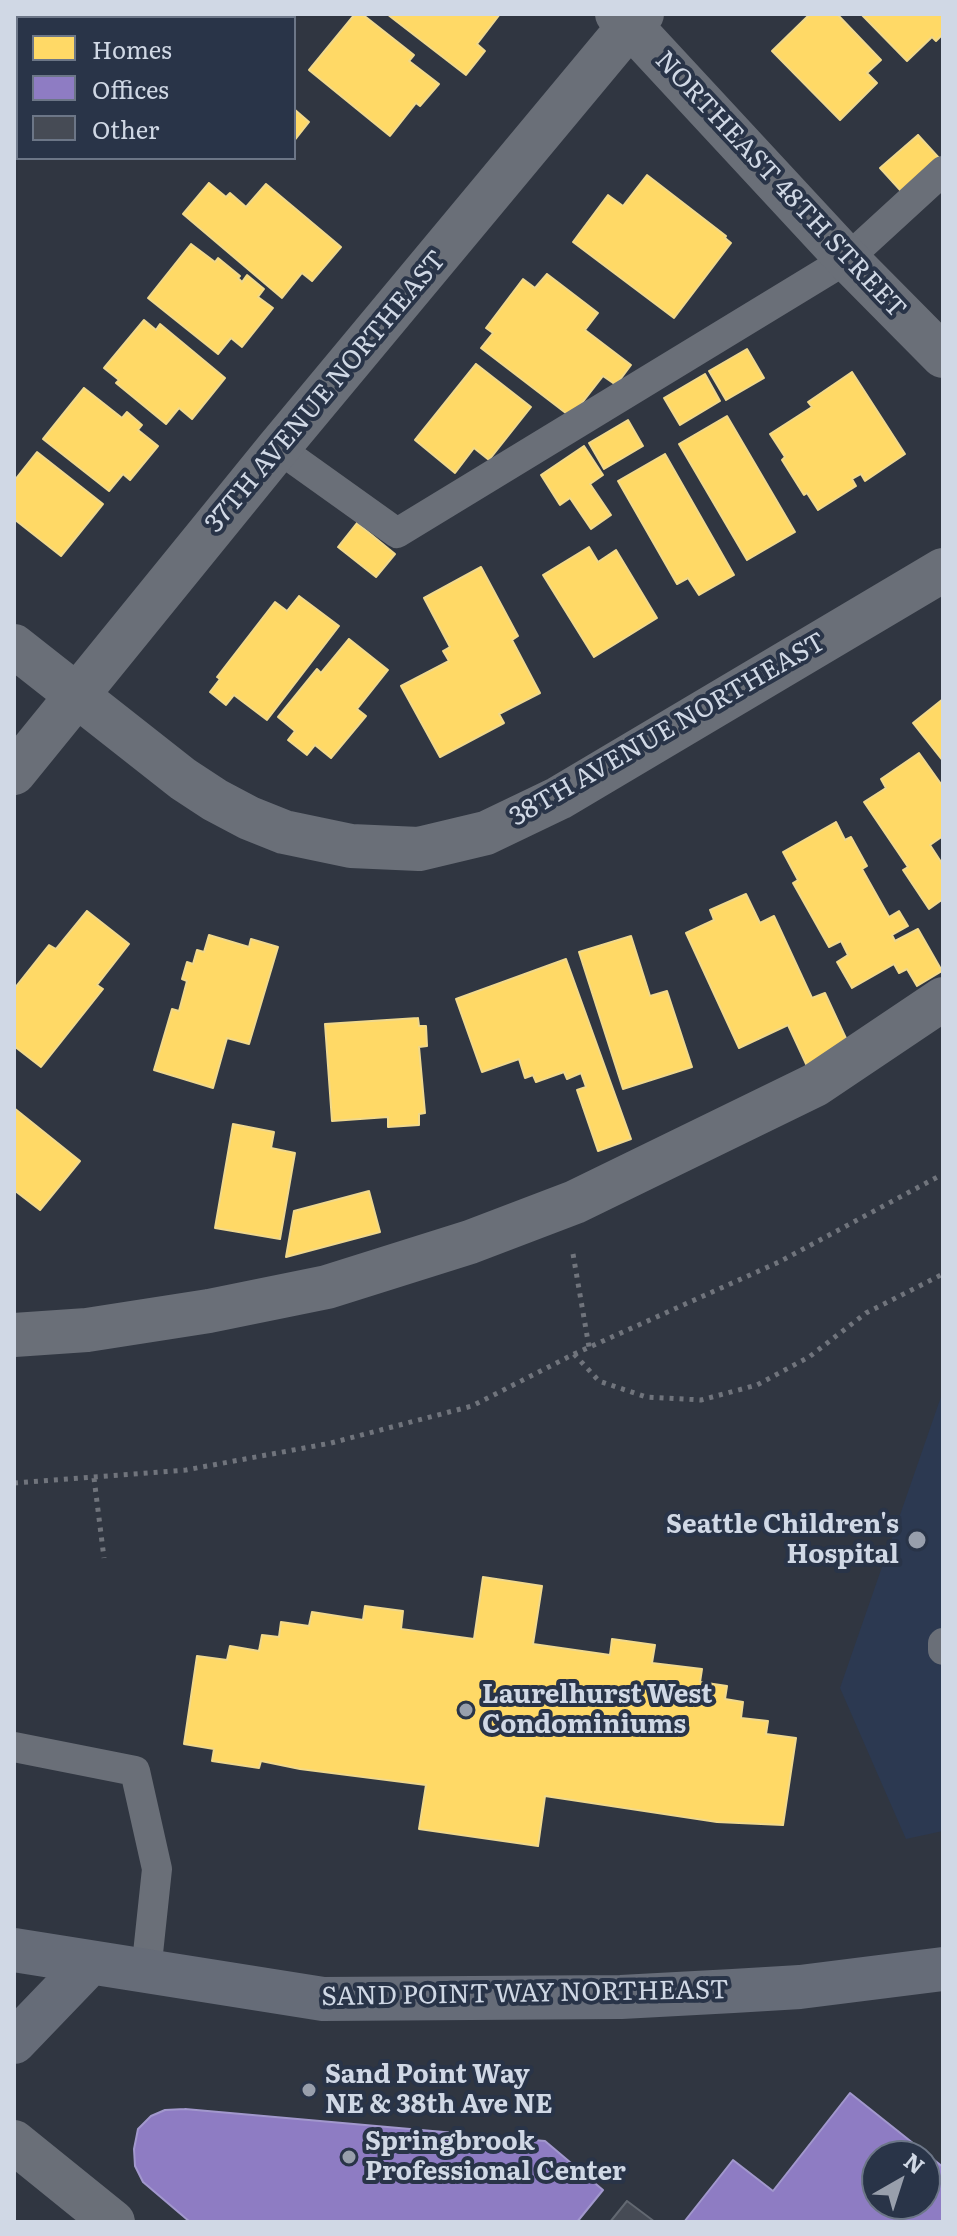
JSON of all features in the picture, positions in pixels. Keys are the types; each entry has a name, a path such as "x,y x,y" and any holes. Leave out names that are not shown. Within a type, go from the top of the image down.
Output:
{"main road":[{"name":"SAND POINT WAY NORTHEAST","path":"14,1950 323,1999 621,1997 800,1987 943,1969"},
{"path":"14,2042 89,1964"}],"street":[{"name":"NORTHEAST 48TH STREET","path":"630,18 847,259 943,356"},
{"name":"37TH AVENUE NORTHEAST","path":"14,773 630,18"},
{"name":"38TH AVENUE NORTHEAST","path":"14,646 183,779 215,800 284,832 351,846 419,849 486,833 559,798 943,570"},
{"path":"14,1335 87,1330 179,1316 327,1287 470,1242 565,1205 815,1085 943,999"},
{"path":"14,2142 113,2222"}],"lane":[{"path":"278,448 397,533 847,259 943,171"},
{"path":"943,1643 943,1650"},
{"path":"14,1747 135,1771 157,1869 146,1972"}],"path":[{"path":"14,1483 186,1470 345,1440 472,1406 574,1354 779,1262 943,1174"},
{"path":"565,1205 589,1347"},
{"path":"574,1354 599,1381 646,1397 701,1400 757,1385 809,1357 866,1313 943,1274"},
{"path":"94,1478 104,1558"}],"shaded area":[{"name":"Seattle Children's Hospital","path":"943,1391 943,1831 906,1839 840,1688"}],"building: Homes":[{"path":"37,14 118,14 116,16"},
{"path":"355,14 362,14 414,55 409,61 439,84 420,106 416,103 390,136 309,70"},
{"path":"387,14 500,14 477,44 485,51 466,75"},
{"path":"810,14 837,14 881,60 867,73 877,83 840,120 772,51"},
{"path":"861,14 943,14 943,38 941,36 936,41 932,37 907,61"},
{"path":"14,43 16,118 14,120"},
{"path":"296,111 309,122 296,138"},
{"path":"918,135 939,158 901,191 880,168"},
{"path":"647,175 731,243 674,318 573,242 608,195 623,206"},
{"path":"209,183 226,197 230,193 246,207 266,184 341,247 312,281 302,273 282,298 183,214"},
{"path":"191,244 215,262 218,258 240,276 238,278 242,282 247,275 264,289 258,297 273,308 242,347 231,338 218,354 148,298"},
{"path":"547,274 598,313 585,330 631,365 616,385 603,376 571,417 481,348 493,333 486,328 523,279 535,288"},
{"path":"144,320 156,330 160,324 225,378 192,419 179,408 166,424 116,383 119,380 104,368"},
{"path":"747,349 764,378 726,400 709,371"},
{"path":"476,364 531,407 489,460 474,448 455,473 415,440"},
{"path":"852,372 905,454 865,481 861,474 852,479 856,486 818,510 807,493 804,495 770,434 812,407 808,402"},
{"path":"705,374 720,401 680,425 664,398"},
{"path":"84,388 122,418 127,412 142,425 138,430 158,446 130,480 123,474 109,491 43,439"},
{"path":"727,416 795,532 747,560 679,444"},
{"path":"628,420 643,446 604,469 589,443"},
{"path":"584,446 603,475 590,484 611,515 591,529 570,498 560,505 541,475"},
{"path":"37,452 103,504 61,556 14,519 14,481"},
{"path":"665,454 734,575 699,595 688,578 677,584 618,481"},
{"path":"357,523 395,554 376,577 338,547"},
{"path":"589,547 598,562 616,550 657,618 594,657 543,575"},
{"path":"481,567 518,636 512,640 540,693 499,714 504,723 440,757 401,686 449,661 443,651 450,647 424,598"},
{"path":"299,596 339,626 267,720 234,695 226,705 210,692 220,679 217,677 275,602 287,611"},
{"path":"349,639 388,670 357,709 366,716 331,758 315,745 307,755 288,740 295,731 278,717 317,669 321,673"},
{"path":"943,699 943,761 913,723"},
{"path":"919,753 943,783 943,836 930,845 943,865 943,899 929,909 903,870 908,867 864,802 886,788 881,779"},
{"path":"836,822 845,840 851,837 867,866 862,869 889,917 899,911 908,926 892,935 895,941 918,929 942,971 917,986 907,969 899,973 894,964 852,988 837,962 848,955 841,941 829,947 793,883 798,880 783,852"},
{"path":"746,894 760,923 774,916 812,998 825,993 850,1047 807,1066 788,1025 739,1048 686,933 714,920 710,910"},
{"path":"87,911 129,944 97,985 103,989 41,1067 14,1046 14,989 49,945 56,949"},
{"path":"209,935 249,947 251,939 278,947 249,1044 227,1038 213,1088 154,1070 172,1009 179,1011 187,981 182,979 187,962 193,964 197,950 204,952"},
{"path":"631,936 650,996 667,991 692,1067 623,1089 579,952"},
{"path":"566,959 631,1139 598,1151 577,1090 586,1087 581,1073 567,1079 564,1072 536,1082 533,1075 525,1078 519,1059 482,1072 456,999"},
{"path":"418,1018 419,1026 426,1026 427,1046 419,1047 425,1113 419,1114 419,1125 388,1127 388,1117 332,1121 325,1024"},
{"path":"14,1108 80,1161 40,1210 14,1190"},
{"path":"233,1124 274,1132 271,1148 295,1153 280,1239 215,1228"},
{"path":"369,1191 380,1232 286,1257 294,1211"},
{"name":"Laurelhurst West Condominiums","path":"483,1577 542,1586 533,1644 610,1655 612,1639 655,1645 652,1663 702,1669 700,1682 727,1686 725,1699 743,1702 741,1718 768,1721 766,1734 796,1738 783,1825 717,1822 545,1796 538,1846 419,1829 426,1785 261,1761 259,1768 212,1761 214,1749 184,1744 197,1656 227,1660 230,1646 259,1651 262,1635 279,1637 281,1622 309,1626 312,1612 363,1620 365,1606 403,1611 401,1629 474,1639"}],"building: Offices":[{"name":"Springbrook Professional Center","path":"850,2093 909,2140 861,2140 861,2220 941,2220 941,2165 943,2222 684,2222 733,2160 773,2191"},
{"name":"Springbrook Professional Center","path":"185,2109 545,2141 603,2190 577,2222 190,2222 143,2182 135,2166 134,2149 138,2129 151,2116 165,2110"}],"building: Other":[{"path":"627,2201 655,2222 610,2222"}],"place":[{"name":"Seattle Children's Hospital","path":"917,1540"},
{"name":"Laurelhurst West Condominiums","path":"466,1710"},
{"name":"Sand Point Way NE & 38th Ave NE","path":"309,2090"},
{"name":"Springbrook Professional Center","path":"349,2157"}]}
